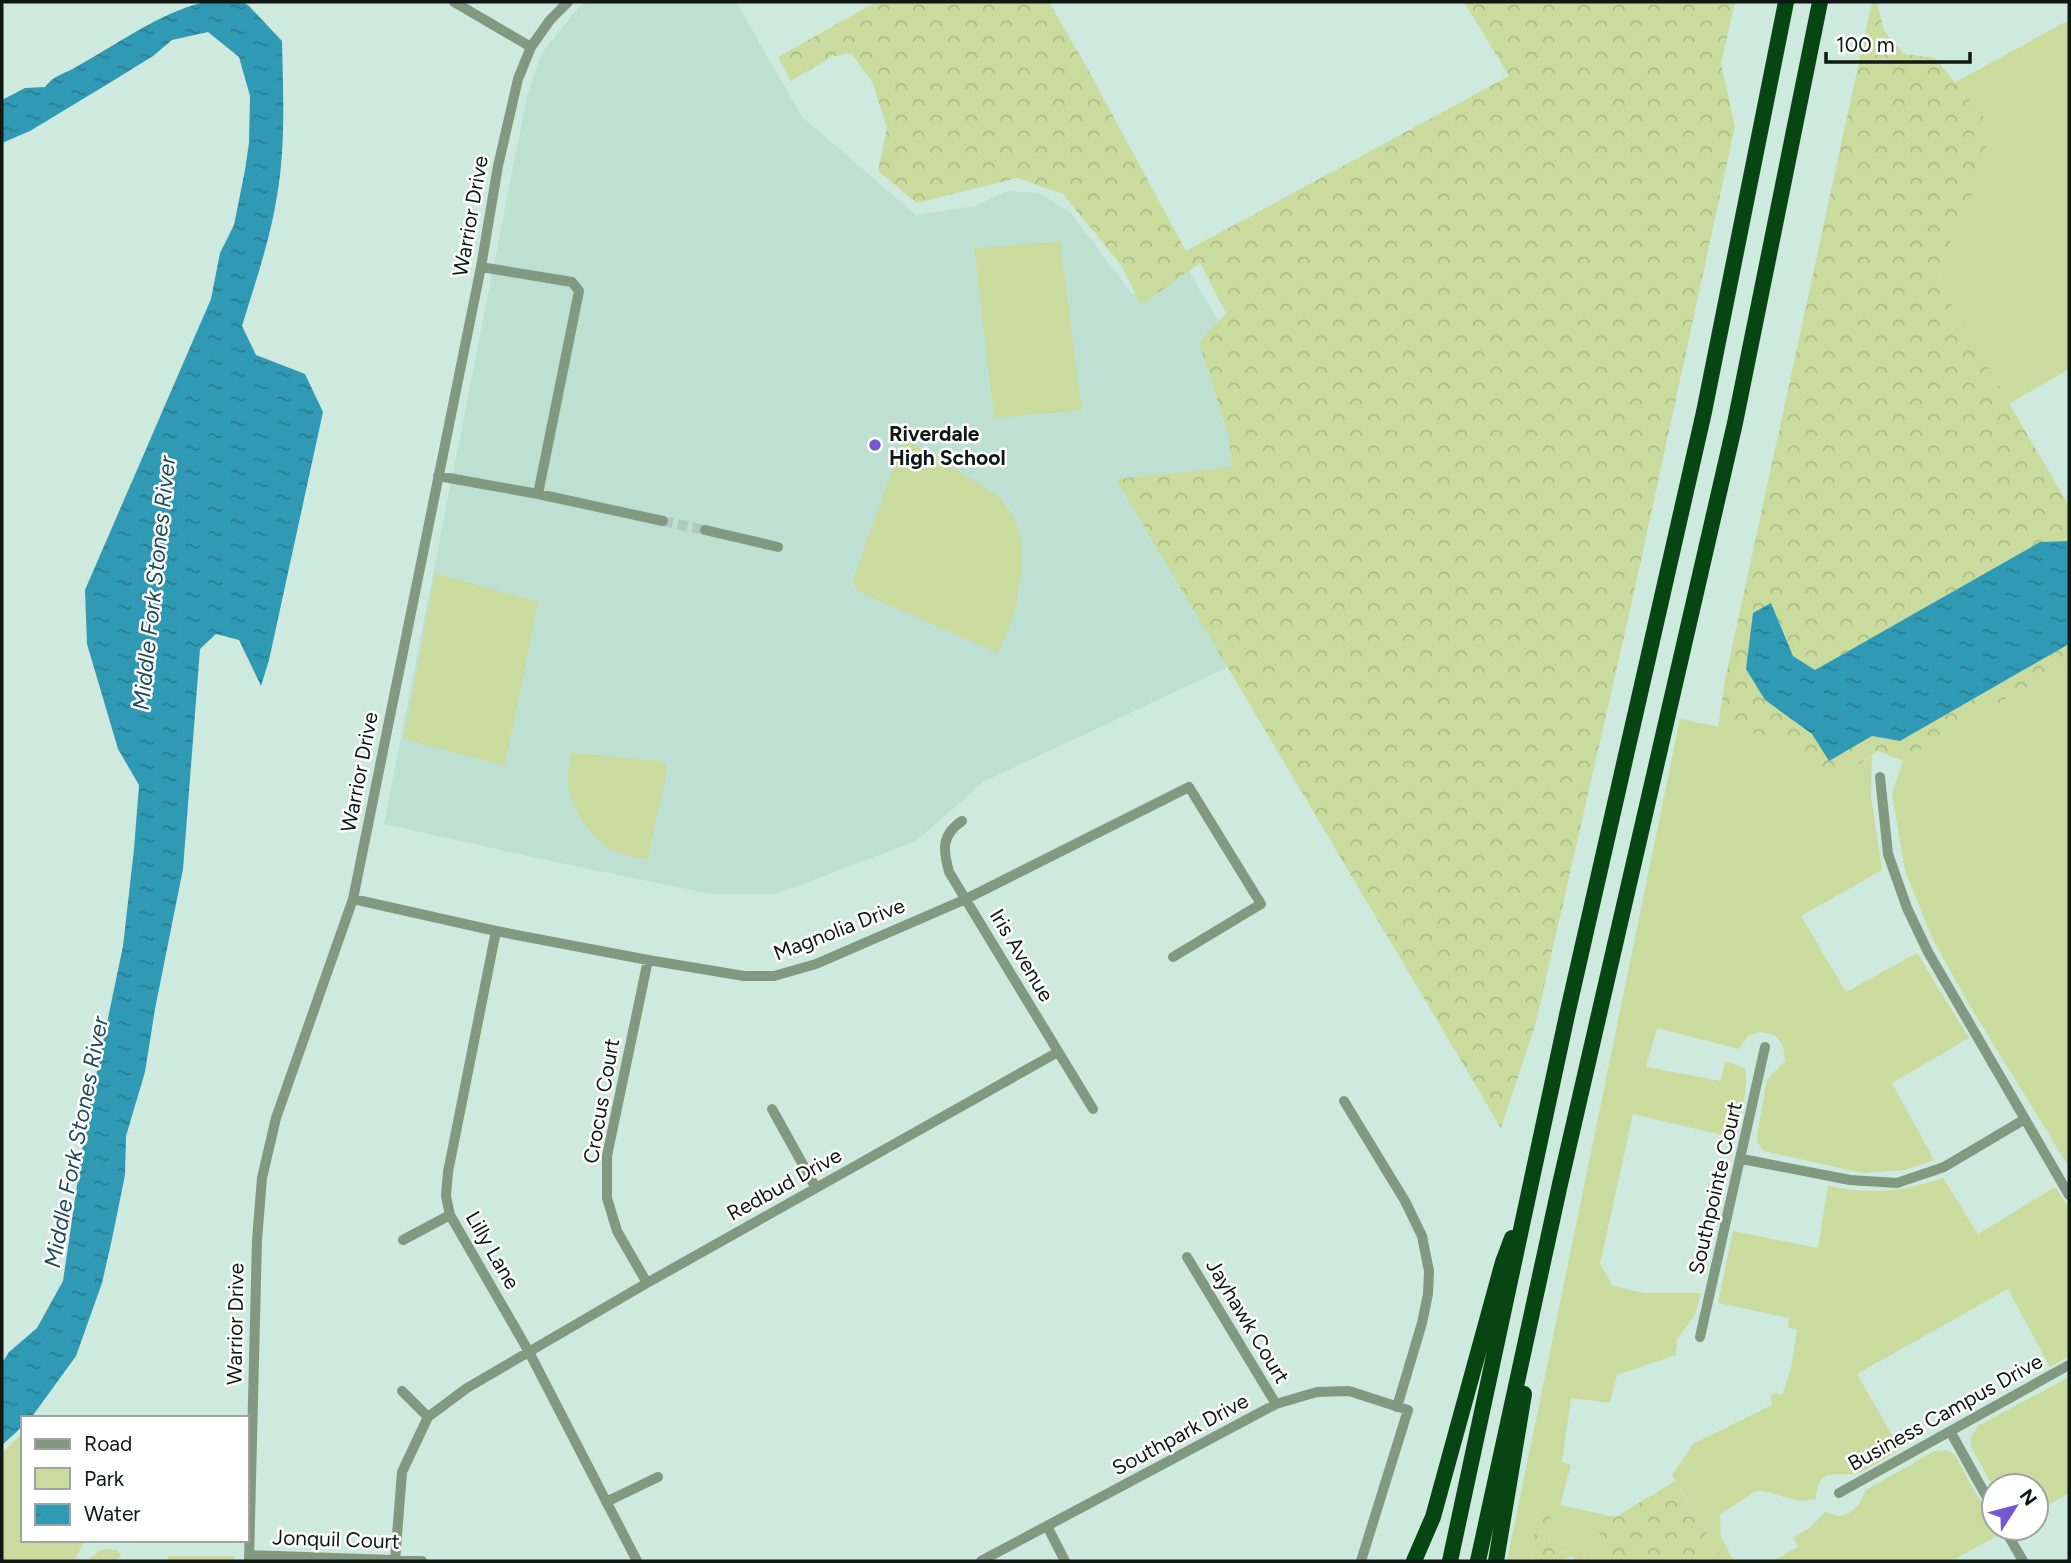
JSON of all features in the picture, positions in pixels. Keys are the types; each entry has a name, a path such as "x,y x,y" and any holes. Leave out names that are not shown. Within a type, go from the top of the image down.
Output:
{"highway":[{"path":"1450,1561 1704,412 1786,2"},
{"path":"1478,1561 1559,1184 1735,423 1820,2"},
{"path":"1414,1561 1433,1517 1503,1262 1532,1183"},
{"path":"1496,1561 1559,1184"}],"street":[{"path":"454,2 531,47"},
{"name":"Warrior Drive","path":"249,1558 257,1240 262,1178 276,1118 353,899 481,267 507,122 518,79 531,47 550,20 568,2"},
{"path":"481,267 572,282 579,290 538,494"},
{"path":"438,476 663,521"},
{"path":"705,530 778,547"},
{"path":"1880,776 1888,854 1907,908 1928,952 2069,1195"},
{"name":"Magnolia Drive","path":"353,899 496,931 648,960 744,976 774,976 816,964 966,899 1189,787 1261,904 1173,957"},
{"name":"Iris Avenue","path":"962,821 949,831 944,840 943,853 949,872 1093,1109"},
{"name":"Lilly Lane","path":"496,931 448,1172 446,1196 450,1215 529,1352 637,1561"},
{"name":"Crocus Court","path":"648,960 607,1156 607,1198 617,1231 648,1283"},
{"name":"Southpointe Court","path":"1700,1337 1765,1047"},
{"name":"Redbud Drive","path":"428,1417 467,1388 648,1283 1058,1052"},
{"path":"1345,1101 1422,1236 1429,1271 1428,1294 1403,1409 1361,1561"},
{"path":"772,1109 816,1188"},
{"path":"1742,1159 1850,1180 1898,1183 1944,1167 2025,1119"},
{"path":"403,1240 450,1215"},
{"name":"Jayhawk Court","path":"1187,1257 1276,1404"},
{"name":"Business Campus Drive","path":"1839,1493 2069,1365"},
{"path":"395,1560 401,1472 428,1417 402,1391"},
{"name":"Southpark Drive","path":"981,1561 1276,1404 1317,1392 1349,1391 1403,1409"},
{"path":"1950,1431 1980,1485"},
{"path":"606,1502 658,1477"},
{"path":"1047,1526 1065,1561"},
{"path":"2012,1542 2023,1561"},
{"name":"Jonquil Court","path":"249,1558 422,1561"}],"shaded area":[{"name":"Riverdale High School","path":"588,2 736,2 802,117 916,215 975,206 1007,191 1039,193 1071,213 1133,295 1184,263 1381,595 983,782 916,841 776,894 712,894 384,824 527,96 541,54 578,8"}],"green space":[{"path":"876,2 1049,2 1186,251 1509,76 1464,2 1735,2 1721,64 1735,126 1633,597 1535,1026 1501,1128 1116,479 1232,467 1228,434 1199,342 1226,313 1200,263 1141,305 1121,265 1063,194 1017,178 917,203 878,171 887,128 873,83 851,53 831,57 791,81 778,57"},
{"path":"1872,2 1877,2 1884,31 1904,54 1935,58 1992,127 1970,201 1942,261 1938,281 2069,506 2069,541 2040,542 1815,670 1793,656 1771,603 1765,700 1812,734 1853,745 1872,736 1900,741 2069,644 2069,663 1944,734 1903,761 1878,751 1821,786 1802,743 1718,727 1725,680"},
{"path":"2069,20 2069,369 2009,404 1938,281 1942,261 1991,127 1954,83"},
{"path":"1060,242 1082,410 994,418 974,248"},
{"path":"904,438 999,496 1013,516 1021,538 1021,572 1015,613 998,653 857,591 853,580"},
{"path":"435,573 538,602 505,766 404,739"},
{"path":"2069,663 2069,1167 1967,1001 1932,938 1905,871 1892,794 1903,761 1944,734"},
{"path":"1680,719 1802,743 1851,770 1872,756 1871,796 1882,870 1801,916 1846,992 1917,953 1969,1038 1892,1083 1934,1160 1905,1170 1863,1173 1764,1151 1758,1143 1757,1135 1767,1079 1785,1061 1783,1046 1775,1035 1760,1032 1748,1036 1739,1049 1657,1028 1646,1067 1721,1081 1725,1061 1745,1068 1745,1095 1740,1121 1735,1138 1633,1114 1600,1264 1613,1286 1644,1293 1701,1293 1695,1315 1677,1339 1676,1355 1617,1375 1610,1403 1571,1398 1562,1462 1571,1465 1560,1505 1616,1517 1598,1528 1602,1546 1591,1554 1559,1551 1549,1547 1551,1494 1537,1516 1530,1561 1507,1561"},
{"path":"571,753 662,761 666,765 667,771 647,860 610,849 584,824 569,791"},
{"path":"1943,1178 1978,1234 2055,1187 2069,1208 2069,1356 2050,1367 2008,1289 1857,1374 1896,1442 1906,1436 1909,1443 1861,1472 1826,1476 1821,1480 1816,1499 1800,1501 1758,1490 1720,1514 1721,1537 1734,1561 1724,1561 1672,1475 1693,1444 1772,1405 1771,1396 1775,1393 1782,1395 1791,1369 1797,1330 1788,1327 1789,1318 1718,1303 1733,1231 1818,1248 1828,1186 1859,1191 1886,1191"},
{"path":"2069,1377 2069,1493 2050,1504 2050,1472 1985,1472 1971,1447 1970,1439 1978,1426"},
{"path":"21,1435 21,1542 88,1542 83,1544 74,1561 2,1561 2,1453"},
{"path":"1945,1450 1954,1454 1980,1501 1980,1542 1986,1542 1951,1561 1774,1560 1798,1547 1793,1538 1811,1527 1825,1512 1839,1516 1849,1513 1858,1506 1866,1490 1935,1451"},
{"path":"1675,1481 1724,1561 1575,1561 1572,1556 1562,1561 1530,1561 1537,1516 1552,1492 1549,1547 1559,1551 1591,1554 1602,1546 1598,1528"},
{"path":"102,1549 117,1550 121,1555 115,1561 86,1561"},
{"path":"168,1556 235,1556 234,1561 168,1561"}],"water":[{"name":"Middle Fork Stones River","path":"204,2 242,2 282,41 283,119 280,177 266,245 242,326 256,355 305,374 323,412 261,686 239,640 216,634 200,649 183,869 145,1072 126,1136 125,1175 102,1283 76,1356 32,1416 21,1416 21,1428 2,1445 2,1363 9,1352 37,1328 63,1281 86,1124 123,946 134,849 139,785 118,749 87,644 85,590 211,299 220,253 234,225 245,170 249,143 250,96 239,57 208,32 172,40 153,56 111,82 30,131 2,143 2,100 25,88 45,87 56,77 154,22"},
{"path":"2069,541 2069,644 1900,741 1872,736 1829,761 1812,734 1765,700 1746,669 1753,613 1771,603 1793,656 1815,670 2040,542"}],"tunnel":[{"path":"663,521 705,530"}],"place":[{"name":"Riverdale High School","path":"875,445"}]}
